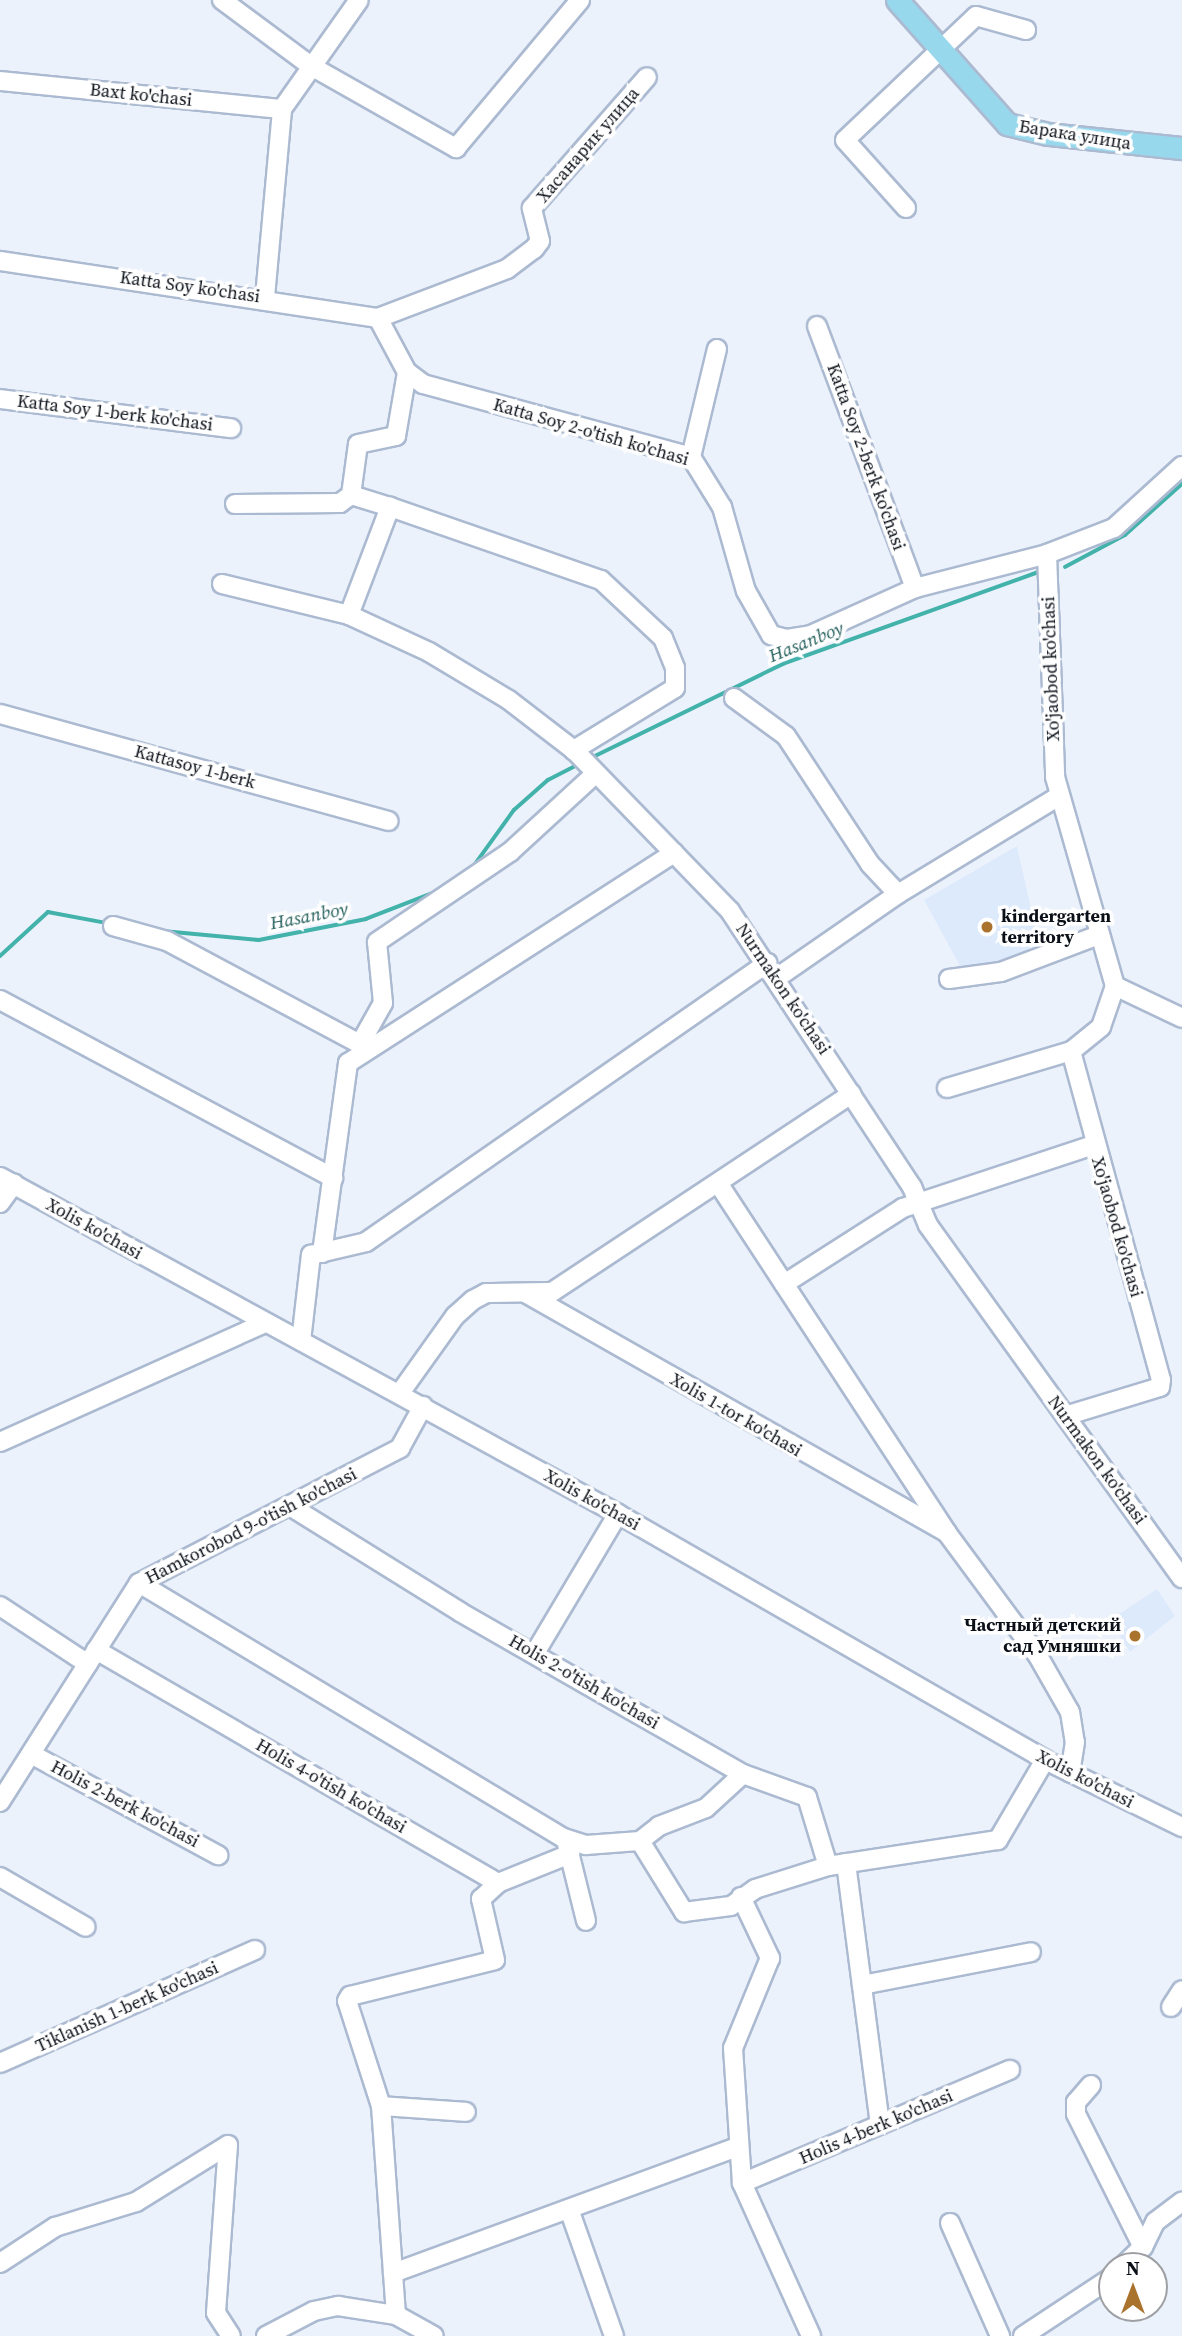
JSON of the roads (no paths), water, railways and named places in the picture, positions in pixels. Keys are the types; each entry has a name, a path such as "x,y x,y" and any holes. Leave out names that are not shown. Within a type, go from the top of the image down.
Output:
{"main road":[{"name":"Барака улица","path":"897,0 1007,124 1048,134 1182,148"}],"street":[{"path":"222,0 311,66 456,148 580,0"},
{"path":"265,297 282,109 359,0"},
{"path":"906,208 845,140 976,16 1026,30"},
{"name":"Хасанарик улица","path":"379,318 507,269 534,249 540,240 532,208 647,77"},
{"name":"Baxt ko'chasi","path":"0,81 282,109"},
{"name":"Katta Soy ko'chasi","path":"0,265 265,297 379,318"},
{"path":"235,504 340,503 351,495 358,444 365,439 390,438 399,430 407,372 379,318"},
{"name":"Katta Soy 2-berk ko'chasi","path":"817,326 915,588"},
{"path":"691,457 717,349"},
{"name":"Katta Soy 2-o'tish ko'chasi","path":"407,372 423,384 691,457 708,475 722,507 746,591 771,635 811,635 915,588 1047,554 1125,522 1182,466"},
{"name":"Katta Soy 1-berk ko'chasi","path":"0,399 230,428"},
{"path":"351,495 390,506 601,580 663,638 676,668 675,688 574,750"},
{"path":"349,615 390,506"},
{"name":"Xo'jaobod ko'chasi","path":"1047,554 1059,796 1115,986"},
{"name":"Nurmakon ko'chasi","path":"222,584 349,615 429,652 509,700 574,750 674,853 730,911 778,977 912,1187 916,1203 1182,1578"},
{"path":"734,698 786,736 870,863 898,894"},
{"name":"Kattasoy 1-berk","path":"0,714 389,821"},
{"path":"364,1047 383,1003 377,942 510,852 596,774"},
{"path":"778,977 898,894 1059,796"},
{"path":"322,1253 348,1063 364,1047 674,853"},
{"path":"113,926 178,947 364,1047"},
{"path":"949,979 1001,972 1100,935"},
{"path":"301,1341 310,1256 366,1242 766,963"},
{"path":"947,1088 1071,1052 1101,1027 1115,986 1182,1017"},
{"path":"0,1000 333,1178"},
{"name":"Xo'jaobod ko'chasi","path":"1065,1416 1160,1387 1161,1380 1093,1145 1071,1052"},
{"path":"400,1393 455,1316 473,1300 499,1292 552,1292 851,1094"},
{"path":"784,1284 916,1203 1093,1145"},
{"path":"0,1203 7,1181"},
{"name":"Xolis ko'chasi","path":"7,1181 263,1324 400,1393 618,1514 1045,1760 1182,1827"},
{"name":"Xolis 1-tor ko'chasi","path":"718,1183 947,1533 1038,1656 1070,1712 1075,1742 1070,1773"},
{"name":"Xolis 1-tor ko'chasi","path":"527,1294 947,1533"},
{"path":"0,1442 263,1324"},
{"name":"Hamkorobod 9-o'tish ko'chasi","path":"0,1802 139,1583 400,1448 423,1406"},
{"name":"Holis 2-o'tish ko'chasi","path":"290,1506 535,1653 743,1773 807,1797 837,1865 862,1985 880,2125"},
{"path":"535,1653 618,1514"},
{"path":"139,1583 567,1846 586,1921"},
{"name":"Holis 4-o'tish ko'chasi","path":"0,1606 498,1883"},
{"name":"Holis 2-berk ko'chasi","path":"31,1754 218,1855"},
{"path":"640,1841 684,1912 731,1906 741,1897 837,1865 998,1840 1045,1760"},
{"path":"396,2315 381,2106 347,2001 350,1996 495,1960 481,1899 498,1883 567,1846 640,1841 659,1826 706,1808 743,1773"},
{"path":"0,1877 86,1927"},
{"path":"741,1897 769,1958 733,2048 737,2147 742,2183 811,2336"},
{"name":"Tiklanish 1-berk ko'chasi","path":"0,2063 255,1950"},
{"path":"862,1985 1031,1952"},
{"path":"1171,2007 1182,1990"},
{"name":"Holis 4-berk ko'chasi","path":"742,2183 1010,2070"},
{"path":"1091,2084 1076,2102 1076,2114 1143,2247"},
{"path":"381,2106 466,2112"},
{"path":"0,2263 55,2227 136,2202 228,2145 216,2313 231,2336"},
{"path":"393,2273 737,2147"},
{"path":"1138,2252 1155,2222 1182,2202"},
{"path":"569,2209 614,2336"},
{"path":"950,2223 1000,2336"},
{"path":"1023,2336 1098,2286"},
{"path":"266,2336 314,2311 338,2306 396,2315 433,2336"}],"waterway":[{"name":"Hasanboy","path":"1065,567 1125,535 1182,484"},
{"name":"Hasanboy","path":"591,758 783,664 1041,571"},
{"name":"Hasanboy","path":"473,867 514,810 548,780 578,765"},
{"name":"Hasanboy","path":"163,931 259,940 366,919 438,891"},
{"name":"Hasanboy","path":"0,956 48,912 107,923"}],"place":[{"name":"kindergarten territory","path":"987,927"},
{"name":"Частный детский сад Умняшки","path":"1135,1636"}]}
